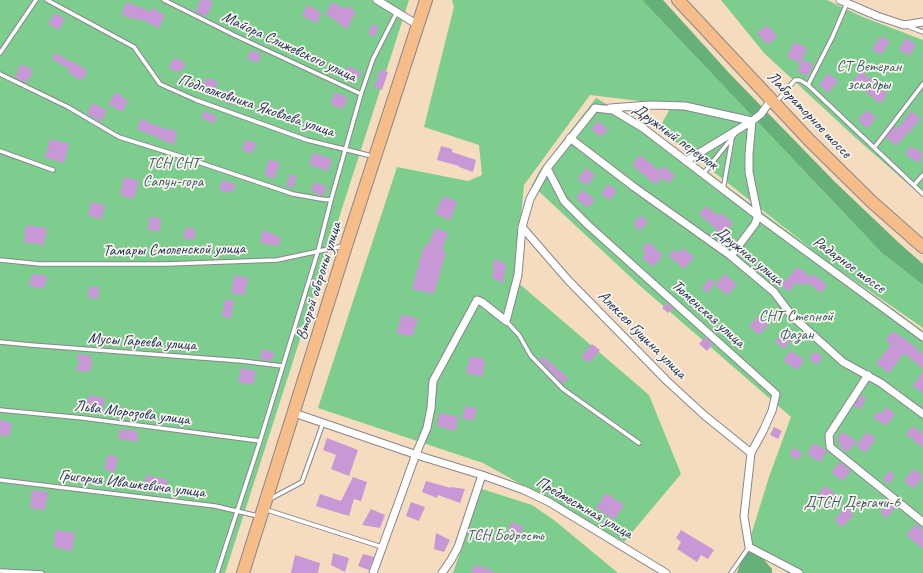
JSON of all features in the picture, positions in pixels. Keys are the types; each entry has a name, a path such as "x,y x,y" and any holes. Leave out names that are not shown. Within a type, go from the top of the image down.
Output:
{"main road":[{"name":"Второй обороны улица","path":"243,573 346,246 426,0"},
{"name":"Лабораторное шоссе","path":"678,0 809,140 872,202 923,247"}],"street":[{"path":"376,0 418,25"},
{"path":"840,0 877,16 904,25 923,22"},
{"path":"686,161 752,121 773,102"},
{"path":"373,573 416,454 427,428 434,381 477,300 482,302 506,321 518,275 522,227 530,198 547,168 595,108 604,109 650,105 685,106 752,121"},
{"name":"Дружный переулок","path":"604,109 613,110 643,128 758,216"},
{"path":"731,256 755,224 758,216 749,172 752,121"},
{"name":"Дружная улица","path":"570,138 639,191 731,256 774,292 792,316 843,362 882,383 923,414"},
{"name":"Тюменская улица","path":"547,168 564,201 588,225 776,394 772,411 763,431 750,453"},
{"name":"Радарное шоссе","path":"758,216 923,336"},
{"name":"Алексея Гущина улица","path":"522,227 568,280 661,376 704,415 750,453"},
{"path":"868,375 829,435 830,447 923,522"},
{"name":"Предместная улица","path":"294,413 524,490 549,502 666,573"},
{"path":"750,453 744,516 749,547 799,573"},
{"path":"442,573 458,547 482,475"}],"lane":[{"path":"0,53 36,0"},
{"name":"Подполковника Яковлева улица","path":"47,0 134,47 160,84 196,100 308,140 375,157"},
{"name":"Майора Слижевского улица","path":"164,0 234,35 361,94"},
{"path":"808,85 832,38 847,4"},
{"path":"216,573 260,440 318,251 361,94 373,59 397,12"},
{"path":"904,25 923,32"},
{"path":"0,74 68,107 119,137 293,194 331,200"},
{"path":"773,102 795,80 800,80 808,85 923,194"},
{"path":"874,148 923,84"},
{"path":"702,174 738,130"},
{"path":"723,190 732,138"},
{"path":"0,151 53,170"},
{"path":"914,185 923,175"},
{"name":"Тамары Смоленской улица","path":"0,260 40,264 167,264 277,260 346,246"},
{"path":"506,321 519,335 531,356 563,389 639,443"},
{"name":"Мусы Гареева улица","path":"0,342 242,361 282,366"},
{"name":"Льва Морозова улица","path":"0,410 83,418 260,440"},
{"path":"263,509 302,482 323,423"},
{"name":"Григория Ивашкевича улица","path":"0,480 215,506 237,512 263,509 382,547"},
{"path":"731,573 749,547"},
{"path":"0,571 42,573"}],"green space":[{"name":"ТСН СНТ Сапун-гора","path":"0,0 409,0 225,573 0,573"},
{"path":"452,0 642,0 882,253 923,285 923,328 841,271 923,331 923,573 788,573 748,545 769,477 791,417 638,284 532,185 540,170 596,98 651,130 817,253 659,129 672,105 590,95 524,185 515,280 649,395 681,474 624,542 483,463 318,408 397,167 468,181 482,175 479,145 424,127 454,7"},
{"path":"642,0 663,0 730,74 835,182 923,264 923,285 882,253"},
{"name":"СТ Ветеран эскадры","path":"721,0 827,0 863,17 923,40 923,197 858,140 764,53"},
{"name":"ТСН Бодрость","path":"482,489 532,505 554,520 618,573 453,573"},
{"path":"748,541 772,569 772,573 737,573"}],"building":[{"path":"201,0 209,0 213,3 206,17 195,11"},
{"path":"126,2 151,12 152,8 165,15 159,28 137,18 137,20 121,15"},
{"path":"332,2 345,9 346,6 356,11 347,29 337,23 338,21 325,15"},
{"path":"307,5 321,12 317,23 302,16"},
{"path":"55,13 65,19 59,30 48,24"},
{"path":"372,24 378,27 375,37 368,34"},
{"path":"767,25 777,36 768,45 757,33"},
{"path":"881,36 890,42 881,55 872,49"},
{"path":"906,38 916,45 909,56 899,49"},
{"path":"794,42 807,48 802,60 813,64 808,76 797,71 801,63 787,57"},
{"path":"251,50 261,54 258,63 247,59"},
{"path":"55,53 88,71 81,81 68,72 69,69 52,59"},
{"path":"175,57 186,64 179,73 168,67"},
{"path":"21,64 33,70 27,83 15,77"},
{"path":"348,66 361,72 355,84 342,77"},
{"path":"380,70 388,72 382,90 374,87"},
{"path":"861,71 888,94 880,104 863,89 862,91 852,82"},
{"path":"828,73 838,81 828,93 819,85"},
{"path":"206,78 217,81 215,92 202,87"},
{"path":"225,90 237,95 234,106 219,99"},
{"path":"116,92 128,101 122,112 108,104"},
{"path":"335,92 348,98 343,109 330,104"},
{"path":"92,103 107,110 101,122 87,114"},
{"path":"867,110 876,118 867,129 858,120"},
{"path":"204,111 217,116 214,124 201,118"},
{"path":"911,111 921,119 896,146 886,137 895,126 898,129"},
{"path":"141,119 167,130 168,128 177,132 174,145 137,129"},
{"path":"598,121 608,129 601,137 591,129"},
{"path":"50,139 69,144 64,163 45,158"},
{"path":"246,139 256,144 252,154 242,150"},
{"path":"441,146 452,149 452,152 476,160 473,172 459,166 437,160"},
{"path":"911,146 923,154 918,163 905,154"},
{"path":"313,153 332,159 328,171 309,165"},
{"path":"640,155 660,171 663,166 675,175 669,183 662,178 656,185 632,165"},
{"path":"269,159 280,163 274,179 264,175"},
{"path":"586,168 595,175 587,186 578,179"},
{"path":"290,174 297,177 293,188 286,186"},
{"path":"124,177 139,181 134,199 120,195"},
{"path":"222,180 236,184 232,193 219,190"},
{"path":"315,182 327,187 323,196 310,191"},
{"path":"608,184 617,191 610,200 601,194"},
{"path":"582,190 595,199 588,208 576,199"},
{"path":"443,196 457,202 450,220 435,214"},
{"path":"91,202 105,205 102,219 88,216"},
{"path":"706,206 718,216 721,213 733,223 723,235 699,214"},
{"path":"641,215 648,222 640,231 633,224"},
{"path":"149,217 161,218 160,231 148,230"},
{"path":"26,225 47,228 44,245 24,242"},
{"path":"186,227 195,229 195,240 183,238"},
{"path":"435,228 448,233 442,250 446,251 434,294 412,289 424,245 428,246"},
{"path":"263,230 280,237 280,246 260,243"},
{"path":"648,242 663,255 653,267 642,258 646,253 642,249"},
{"path":"683,248 694,257 684,269 669,256 674,249 679,253"},
{"path":"494,259 506,264 503,284 492,277"},
{"path":"798,267 811,277 813,274 827,285 821,293 806,282 803,286 797,282 789,292 781,285"},
{"path":"32,274 47,276 44,289 29,286"},
{"path":"725,274 737,285 727,295 715,285"},
{"path":"234,275 248,278 245,295 231,293"},
{"path":"710,278 715,283 708,293 702,288"},
{"path":"89,287 99,287 98,299 88,298"},
{"path":"225,299 234,301 231,318 222,317"},
{"path":"667,303 673,308 668,313 662,308"},
{"path":"402,314 418,319 412,337 396,333"},
{"path":"759,315 769,324 759,335 749,326"},
{"path":"784,330 793,338 784,349 775,341"},
{"path":"892,331 905,339 923,354 923,369 904,353 889,373 876,364 891,344 885,340"},
{"path":"705,337 713,344 707,351 699,344"},
{"path":"592,344 600,350 589,363 581,356"},
{"path":"262,349 274,352 272,361 260,359"},
{"path":"790,351 804,359 798,370 783,361"},
{"path":"815,351 823,357 817,365 809,359"},
{"path":"76,354 90,355 92,364 89,372 76,371 79,362"},
{"path":"470,356 485,359 483,377 466,373"},
{"path":"543,356 568,378 563,384 540,360"},
{"path":"241,368 256,371 253,385 238,382"},
{"path":"923,371 923,393 913,386"},
{"path":"89,395 105,398 102,414 86,411"},
{"path":"861,395 866,398 860,410 854,406"},
{"path":"465,406 477,409 473,421 462,418"},
{"path":"886,407 895,414 886,426 873,417 877,412 881,414"},
{"path":"439,413 458,417 456,431 437,426"},
{"path":"0,420 12,423 9,437 0,435"},
{"path":"913,426 923,434 923,448 906,434"},
{"path":"774,427 782,431 778,439 770,435"},
{"path":"120,429 138,431 137,442 118,439"},
{"path":"843,432 856,441 848,452 840,447 842,445 836,440"},
{"path":"867,432 876,439 865,453 856,445"},
{"path":"327,438 358,450 349,476 331,469 336,455 323,450"},
{"path":"814,443 827,451 820,462 807,454"},
{"path":"793,447 802,453 798,460 789,455"},
{"path":"108,454 118,458 114,473 104,469"},
{"path":"840,462 851,471 842,481 831,472"},
{"path":"913,469 923,476 914,489 904,481"},
{"path":"889,471 895,476 889,484 883,479"},
{"path":"146,475 168,480 165,492 144,489"},
{"path":"353,477 367,482 361,501 354,499 349,516 316,506 320,494 341,501"},
{"path":"426,481 451,488 465,489 460,503 438,495 437,498 422,492"},
{"path":"824,486 835,493 828,506 816,498"},
{"path":"32,490 48,492 45,510 30,508"},
{"path":"606,493 624,505 614,520 596,508"},
{"path":"889,501 896,507 887,518 880,512"},
{"path":"411,502 425,507 419,521 406,516"},
{"path":"846,507 854,515 842,527 834,520"},
{"path":"371,509 385,515 380,528 362,525"},
{"path":"511,522 523,526 519,540 507,536"},
{"path":"916,524 923,530 923,549 906,535"},
{"path":"481,527 494,531 492,542 478,539"},
{"path":"55,530 75,533 72,551 54,547"},
{"path":"681,530 714,550 708,559 701,555 697,562 677,549 681,542 676,538"},
{"path":"436,533 450,540 444,552 434,549"},
{"path":"333,553 349,558 345,572 331,565"},
{"path":"363,554 374,557 369,570 358,566"},
{"path":"295,555 320,563 318,573 291,573"},
{"path":"474,565 494,571 494,573 471,573"}],"park label":[{"name":"СНТ Степной Фазан","path":"796,326"},
{"name":"ДТСН Дергачи-6","path":"852,503"}]}
